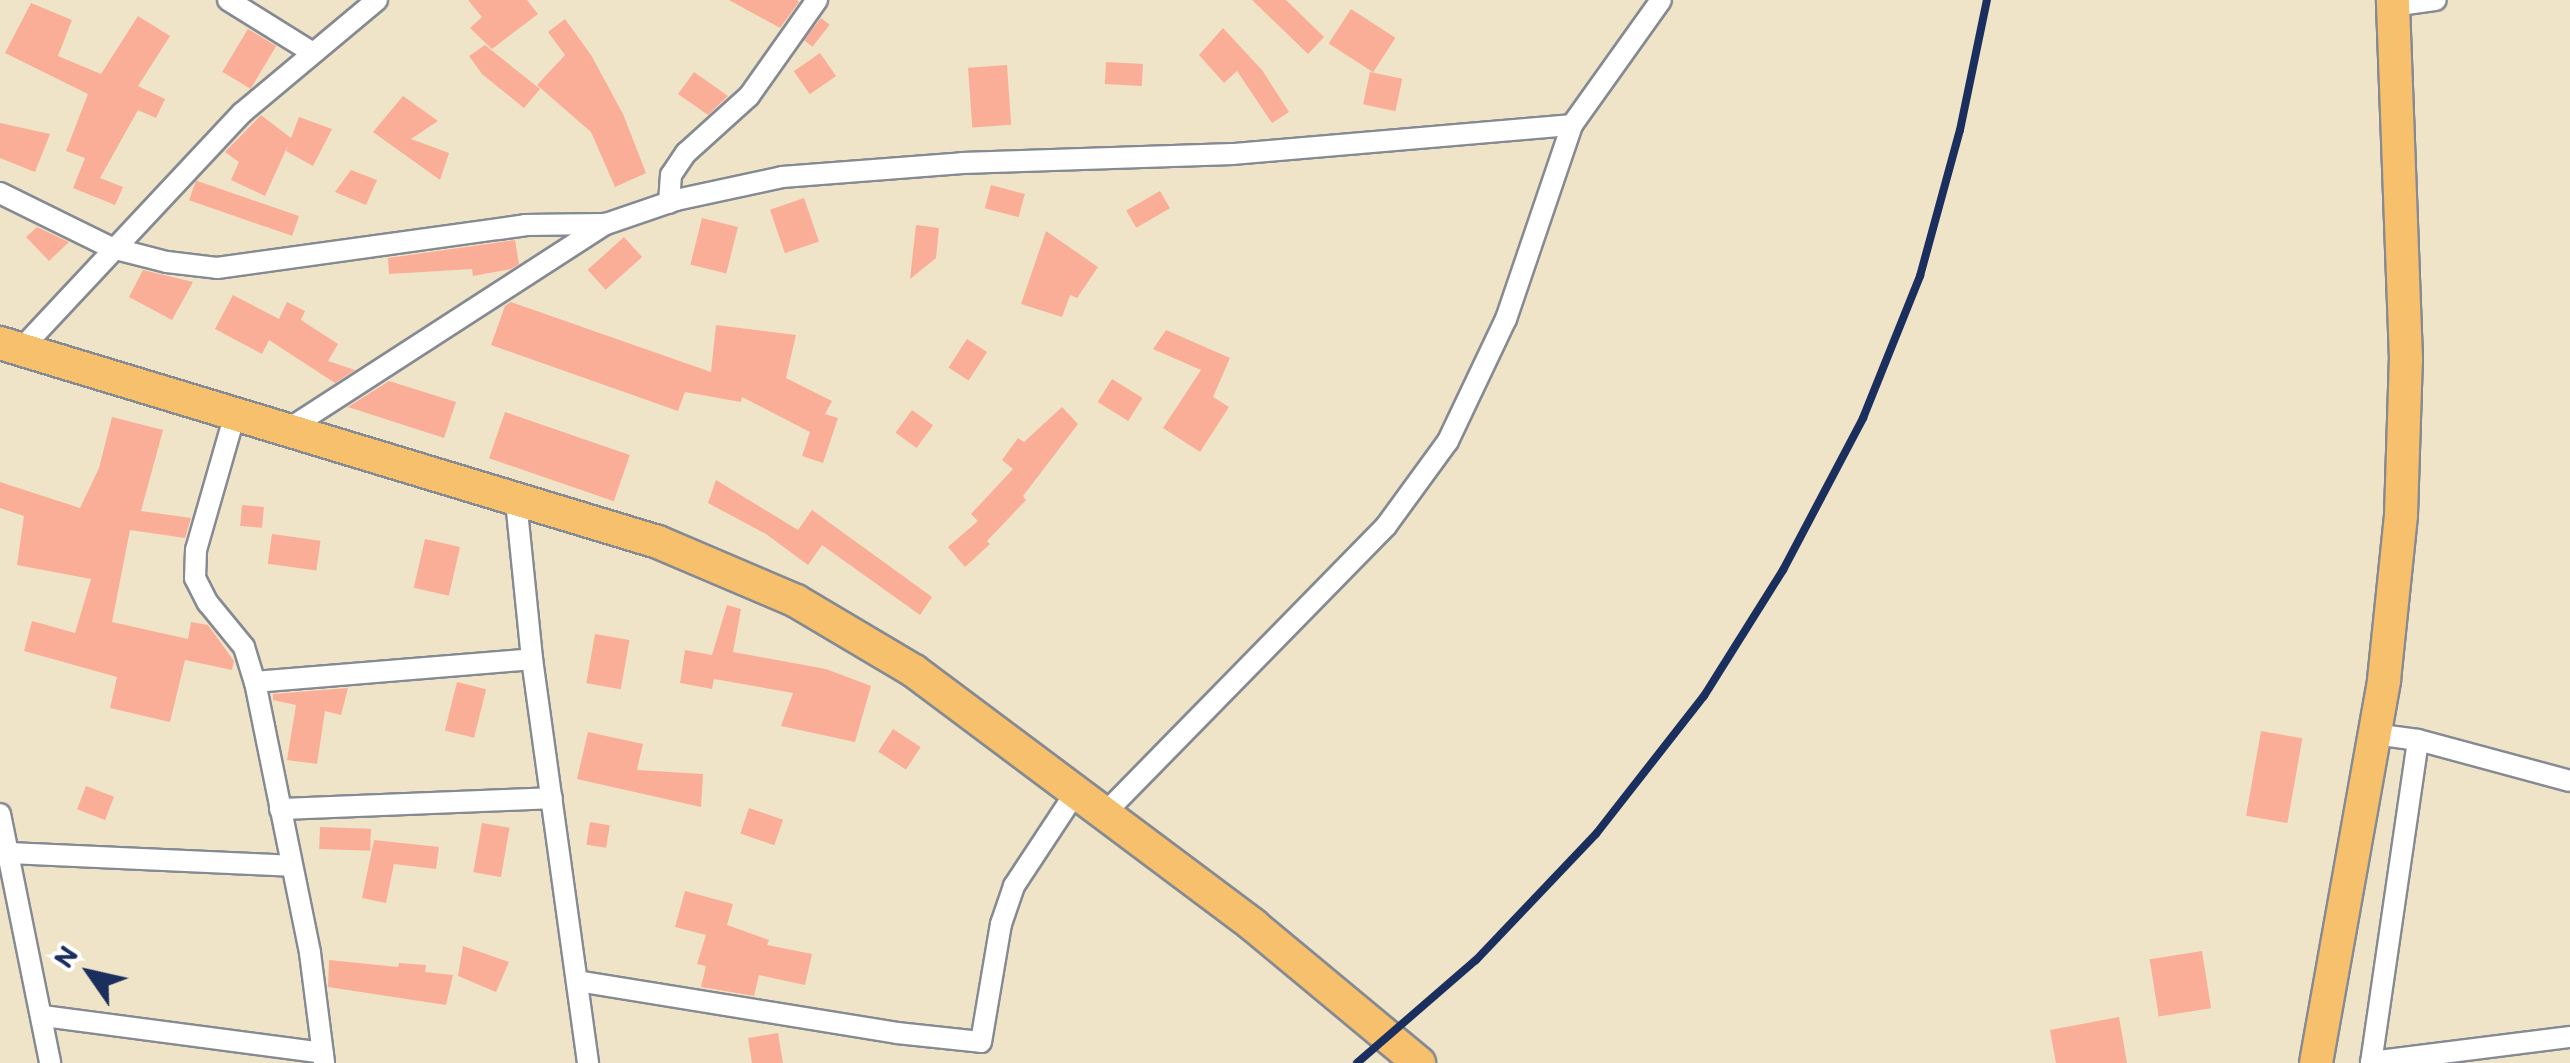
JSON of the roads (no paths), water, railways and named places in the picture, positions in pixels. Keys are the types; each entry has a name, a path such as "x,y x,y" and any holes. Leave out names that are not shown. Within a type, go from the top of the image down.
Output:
{"main road":[{"path":"2316,1063 2375,734 2402,515 2406,359 2393,3"},
{"path":"10,346 658,542 796,601 914,671 1254,925 1420,1063"}],"street":[{"path":"228,0 313,53"},
{"path":"10,346 112,248 242,113 377,0"},
{"path":"669,203 671,175 686,153 749,96 818,0"},
{"path":"2393,3 2436,0"},
{"path":"1104,814 1295,614 1386,526 1448,442 1506,318 1572,125 1655,2"},
{"path":"287,430 606,224 669,203 782,176 962,163 1233,154 1572,125"},
{"path":"0,194 112,248 167,262 217,268 525,225 606,224"},
{"path":"43,1016 324,1058 310,953 255,682 244,647 208,602 195,578 196,550 235,414"},
{"path":"516,502 532,659 588,1063"},
{"path":"255,682 532,659"},
{"path":"2375,734 2418,740 2570,781"},
{"path":"2418,740 2371,1062 2570,1036"},
{"path":"577,981 897,1033 981,1042 1001,924 1014,886 1076,792"},
{"path":"280,809 552,798"},
{"path":"0,814 50,1063"},
{"path":"8,853 292,866"}],"railway":[{"path":"1357,1063 1476,960 1596,834 1704,696 1783,570 1863,418 1920,276 1960,130 1987,0"}]}
